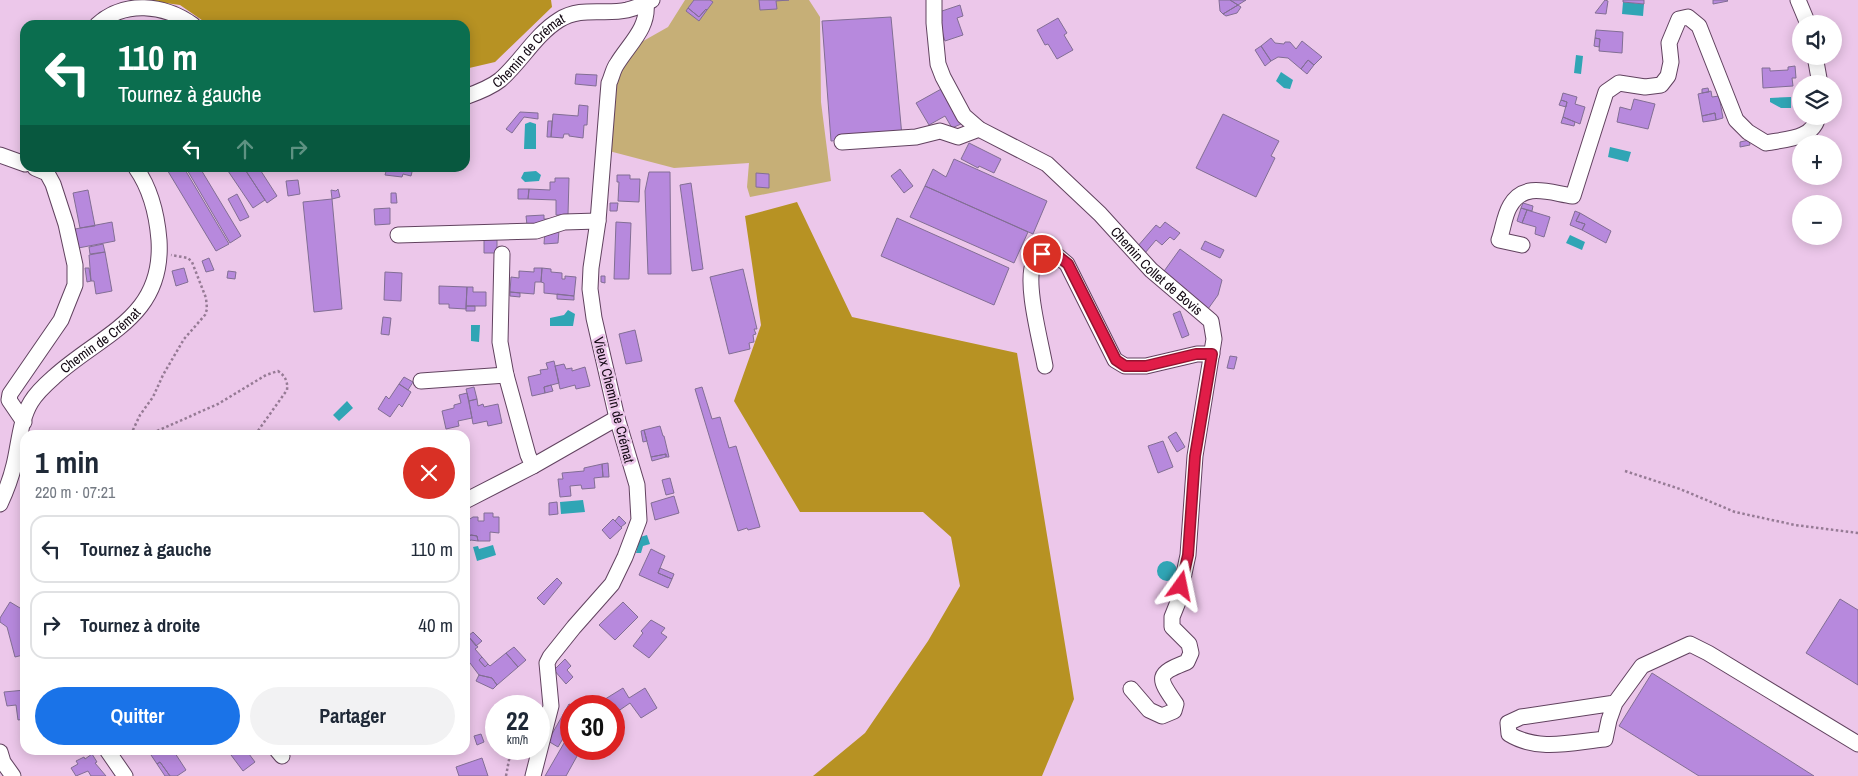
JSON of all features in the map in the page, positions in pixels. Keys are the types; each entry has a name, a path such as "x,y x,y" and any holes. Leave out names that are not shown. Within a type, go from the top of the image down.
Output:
{"street":[{"name":"Chemin Collet de Bovis","path":"934,0 938,64 964,116 979,128 1047,164 1100,214 1152,270 1211,321 1214,339 1195,456 1188,555 1178,602 1172,617 1172,628 1189,644 1191,653 1187,662 1167,670 1162,678 1164,686 1176,704 1174,711 1162,716 1148,710 1131,688"},
{"path":"1798,0 1804,15"},
{"name":"Chemin de Crémat","path":"470,96 499,80 544,31 560,19 586,10 627,10 649,2"},
{"name":"Vieux Chemin de Crémat","path":"533,776 551,706 547,663 556,649 612,584 639,520 637,486 616,418 594,318 590,289 598,221 609,83 616,65 640,32 649,2"},
{"path":"102,20 108,14 123,8 143,4 160,8 186,20"},
{"path":"1522,245 1499,240 1510,206 1522,192 1532,190 1573,196 1606,92 1619,83 1645,87 1661,85 1668,76 1671,62 1669,43 1679,20 1688,17 1699,26 1736,120 1748,132 1766,143 1805,135 1816,125"},
{"path":"842,142 916,137 940,131 958,137 979,128"},
{"path":"0,156 20,162"},
{"path":"24,422 9,400 10,394 62,320 75,285 75,265 66,224 53,184 47,172"},
{"name":"Chemin de Crémat","path":"22,430 31,403 43,387 65,367 128,322 144,300 158,273 160,254 158,229 147,189 138,172"},
{"path":"398,235 536,231 564,222 598,221"},
{"path":"1045,366 1030,284 1034,262 1042,254 1054,253 1068,264 1116,360 1125,366 1146,366 1196,354 1212,354"},
{"path":"502,254 499,332 506,375 528,455 533,466"},
{"path":"421,381 506,375"},
{"path":"470,498 533,466 616,418"},
{"name":"Chemin de Crémat","path":"0,504 14,465 20,439"},
{"path":"1615,703 1521,717 1508,723 1509,734 1519,740 1547,746 1605,739 1608,720 1615,703 1642,666 1690,644 1858,744"},
{"path":"0,752 3,762 13,776"},
{"path":"110,755 125,776"}],"path":[{"path":"133,430 184,339 205,315 207,309 206,298 192,262 188,258 180,256 160,254"},
{"path":"159,430 218,404 278,371 288,383 286,390 258,430"},
{"path":"1625,471 1680,489 1735,512 1795,525 1858,533"},
{"path":"506,776 509,760"}],"shaded area":[{"path":"143,0 551,0 552,7 495,62 470,68 470,20 202,20 180,5"},
{"path":"685,0 809,0 820,17 821,102 831,181 750,197 747,187 749,163 674,168 609,151 615,88 623,68 638,44 668,27"},
{"path":"797,202 852,317 1017,353 1074,699 1042,776 813,776 865,733 928,641 960,586 951,537 923,512 800,512 734,401 761,325 745,216"}],"water":[{"path":"1623,2 1644,4 1643,16 1622,14"},
{"path":"1576,55 1583,56 1581,74 1574,73"},
{"path":"1281,72 1293,80 1290,89 1284,88 1276,81"},
{"path":"1791,97 1791,108 1781,108 1770,102 1770,98"},
{"path":"530,122 536,124 536,149 524,149 525,124"},
{"path":"1610,147 1631,152 1628,162 1608,157"},
{"path":"536,171 541,175 539,181 525,182 521,178 524,172"},
{"path":"1570,235 1585,242 1582,250 1566,243"},
{"path":"568,310 575,314 573,326 550,326 550,318 564,315"},
{"path":"471,325 480,325 479,342 471,341"},
{"path":"347,401 353,408 339,421 333,415"},
{"path":"583,500 585,512 561,514 560,502"},
{"path":"647,535 650,544 643,546 641,553 636,553 640,537"},
{"path":"493,545 496,555 477,561 473,547 478,546 479,549"},
{"path":"1163,561 1171,561 1177,567 1177,575 1171,581 1163,581 1157,575 1157,567"}],"building":[{"path":"694,0 710,0 713,2 699,17 688,8"},
{"path":"759,0 789,0 776,1 777,9 760,10"},
{"path":"1219,0 1230,0 1238,5 1223,14 1220,11"},
{"path":"1230,0 1246,0 1238,5"},
{"path":"1605,0 1608,1 1606,14 1595,13"},
{"path":"1623,0 1644,0 1644,4 1623,2"},
{"path":"1713,0 1727,0 1728,1 1713,4"},
{"path":"960,5 963,16 957,18 963,35 945,41 939,22 942,21 939,12"},
{"path":"1238,5 1241,7 1237,13 1226,16 1223,14"},
{"path":"688,8 699,17 707,10 699,21 686,11"},
{"path":"891,17 902,136 831,141 822,21"},
{"path":"1058,18 1067,33 1064,35 1073,50 1057,59 1048,44 1045,45 1037,30"},
{"path":"1596,30 1623,32 1622,53 1599,51 1600,39 1595,38"},
{"path":"1271,38 1275,43 1284,44 1285,42 1290,42 1296,49 1302,41 1322,57 1314,65 1308,60 1301,69 1288,58 1278,57 1271,61 1261,46"},
{"path":"1595,38 1600,39 1599,47 1594,46"},
{"path":"1261,46 1271,61 1265,66 1255,50"},
{"path":"1308,60 1314,65 1307,74 1301,69"},
{"path":"1795,66 1796,75 1792,75 1792,86 1763,88 1762,68 1770,68 1770,71 1788,70 1788,67"},
{"path":"576,74 597,75 596,86 575,84"},
{"path":"943,88 961,124 952,128 945,116 929,125 916,103"},
{"path":"1708,88 1709,92 1702,93 1702,89"},
{"path":"1711,91 1712,97 1719,96 1723,118 1716,120 1715,113 1702,116 1698,94"},
{"path":"1563,93 1577,97 1575,104 1585,107 1580,124 1563,117 1567,102 1561,100"},
{"path":"1634,99 1655,104 1648,129 1617,122 1620,107 1631,110"},
{"path":"1561,100 1567,102 1566,107 1559,105"},
{"path":"579,105 588,106 587,125 584,125 583,138 569,136 569,134 564,134 563,138 551,137 553,114 578,116"},
{"path":"520,112 538,113 538,119 524,117 512,133 506,129"},
{"path":"1715,113 1716,120 1703,122 1702,116"},
{"path":"1223,114 1279,141 1271,156 1275,158 1256,197 1196,168"},
{"path":"1563,117 1575,122 1574,126 1561,123"},
{"path":"548,121 552,121 551,137 547,137"},
{"path":"1749,140 1750,145 1740,147 1740,142"},
{"path":"969,143 1001,159 994,173 979,166 978,168 961,159"},
{"path":"954,159 1047,201 1033,234 925,186 933,169 946,177"},
{"path":"900,169 913,186 904,193 891,176"},
{"path":"168,172 186,172 229,244 216,251"},
{"path":"188,172 202,172 241,236 230,243"},
{"path":"229,172 247,172 265,200 253,208"},
{"path":"247,172 262,172 277,196 267,203"},
{"path":"386,172 412,172 411,176 403,174 402,177 385,175"},
{"path":"649,172 670,172 671,274 648,274 645,191"},
{"path":"756,173 769,174 769,188 756,187"},
{"path":"617,175 630,175 630,179 640,179 639,202 618,201 619,182 617,182"},
{"path":"555,178 569,178 568,215 556,215 556,200 528,199 529,189 550,190 550,182 555,182"},
{"path":"298,180 300,194 288,196 286,181"},
{"path":"691,183 703,269 692,271 680,185"},
{"path":"925,186 1028,232 1014,263 910,217"},
{"path":"338,189 340,197 332,199 331,190 336,191"},
{"path":"518,189 529,189 528,199 518,199"},
{"path":"88,190 95,226 80,228 73,193"},
{"path":"391,193 396,193 397,203 391,203"},
{"path":"237,194 249,217 240,221 228,199"},
{"path":"332,199 342,309 314,312 303,202"},
{"path":"610,203 618,203 617,211 610,211"},
{"path":"1523,203 1533,206 1532,211 1521,208"},
{"path":"390,208 390,224 375,225 374,209"},
{"path":"1521,208 1527,210 1522,223 1517,221"},
{"path":"1527,210 1550,217 1544,237 1535,234 1536,227 1522,223"},
{"path":"1575,211 1580,213 1576,221 1585,224 1582,230 1570,225"},
{"path":"1580,213 1611,231 1606,243 1582,230 1585,224 1576,221"},
{"path":"544,215 544,219 549,219 549,224 527,225 526,216"},
{"path":"897,218 1009,268 994,305 881,256"},
{"path":"112,222 115,241 73,249 70,230"},
{"path":"616,222 631,223 629,279 614,279"},
{"path":"1165,222 1180,233 1174,240 1170,237 1162,245 1156,240 1145,253 1137,247 1156,225 1160,228"},
{"path":"545,230 559,230 558,243 544,244"},
{"path":"484,238 497,238 497,253 484,253"},
{"path":"1205,241 1224,250 1220,258 1201,249"},
{"path":"103,244 105,252 90,254 89,247"},
{"path":"1180,249 1222,280 1218,295 1208,309 1162,274"},
{"path":"105,252 112,291 96,294 94,281 91,281 89,255"},
{"path":"209,258 214,270 206,272 202,261"},
{"path":"85,268 89,268 91,281 87,282"},
{"path":"184,268 188,282 176,286 172,271"},
{"path":"534,268 542,268 541,282 535,282 534,294 510,292 511,277 519,278 519,271 534,272"},
{"path":"542,268 551,269 551,272 562,273 562,279 565,279 565,276 576,277 574,296 544,293 544,283 541,282"},
{"path":"743,269 757,329 754,329 756,334 753,335 754,342 749,343 750,349 729,354 710,277"},
{"path":"228,271 236,272 235,279 227,278"},
{"path":"385,272 402,273 401,301 384,300"},
{"path":"601,276 605,276 605,283 601,282"},
{"path":"439,286 467,287 466,309 449,308 449,304 439,304"},
{"path":"467,287 473,287 473,292 486,292 486,306 466,306"},
{"path":"510,292 520,293 520,297 510,296"},
{"path":"557,294 574,296 574,300 557,299"},
{"path":"466,306 475,306 475,311 466,311"},
{"path":"1180,311 1189,335 1182,338 1173,314"},
{"path":"383,317 391,318 389,335 381,334"},
{"path":"635,330 642,361 626,364 619,334"},
{"path":"1230,356 1237,357 1234,369 1227,368"},
{"path":"554,361 559,383 544,387 545,393 532,396 528,377 541,374 540,370 548,369 546,363"},
{"path":"564,364 566,369 572,368 572,371 585,367 590,386 576,389 575,385 560,389 555,366"},
{"path":"404,377 413,382 408,390 399,384"},
{"path":"399,384 411,392 402,407 399,404 390,417 378,409 386,396 389,399"},
{"path":"551,385 553,391 545,393 544,387"},
{"path":"474,387 477,399 469,401 466,389"},
{"path":"702,387 712,419 720,417 729,448 736,446 760,527 738,531 695,389"},
{"path":"467,393 472,418 458,421 459,426 446,429 442,411 454,408 454,405 461,403 459,395"},
{"path":"477,399 478,406 483,404 484,407 498,404 502,423 488,426 487,421 473,424 469,401"},
{"path":"660,426 669,457 666,457 666,454 651,457 644,430"},
{"path":"644,430 647,441 643,442 641,431"},
{"path":"1176,432 1185,447 1177,452 1168,437"},
{"path":"1163,441 1173,467 1158,473 1148,446"},
{"path":"666,454 666,457 652,461 651,457"},
{"path":"608,463 609,477 603,477 602,464"},
{"path":"602,464 603,477 594,478 595,488 582,489 581,485 570,486 571,496 560,497 558,479 563,479 562,473 584,471 584,468"},
{"path":"670,478 674,493 666,495 662,480"},
{"path":"674,496 679,513 655,520 651,503"},
{"path":"557,502 558,514 549,515 549,503"},
{"path":"484,513 493,513 493,517 499,517 499,533 490,532 490,541 478,541 477,536 470,536 470,519 478,517 478,521 484,521"},
{"path":"619,516 626,523 621,527 615,521"},
{"path":"613,519 622,528 610,539 602,530"},
{"path":"470,536 477,536 478,541 470,540"},
{"path":"651,549 665,556 658,573 672,579 668,588 639,575"},
{"path":"660,568 674,574 672,579 658,573"},
{"path":"557,578 562,583 544,605 537,598"},
{"path":"1840,599 1858,610 1858,685 1806,653"},
{"path":"10,602 20,608 20,656 15,657 7,627 0,622 0,618"},
{"path":"623,602 638,617 615,640 599,625"},
{"path":"651,620 665,628 661,633 667,637 649,658 633,646 643,633 641,631"},
{"path":"473,632 482,641 476,646 470,638 470,634"},
{"path":"470,638 478,647 475,649 482,657 479,660 485,667 488,664 490,666 506,653 518,667 497,685 492,678 479,675 470,663"},
{"path":"514,647 526,660 518,667 506,653"},
{"path":"482,657 488,664 485,667 479,660"},
{"path":"565,659 571,666 567,670 573,677 566,684 554,670"},
{"path":"1652,673 1814,776 1699,776 1619,726"},
{"path":"479,675 492,678 497,685 493,689 476,681"},
{"path":"623,688 629,698 645,688 657,708 641,718 630,703 625,706 625,695 612,695"},
{"path":"20,690 20,720 18,720 16,705 7,706 4,692"},
{"path":"560,720 560,744 558,747 550,742 550,737"},
{"path":"481,734 484,742 477,745 474,736"},
{"path":"560,750 560,760 575,760 566,776 545,776"},
{"path":"93,755 97,762 95,763 106,776 91,776 88,771 76,776 71,768 78,764 76,761 84,757 85,759"},
{"path":"151,755 176,755 186,770 177,776 170,776 160,762 157,764"},
{"path":"231,755 250,755 255,762 243,771"},
{"path":"482,758 488,776 459,776 456,767"},
{"path":"160,762 170,776 165,776 157,764"}],"route":[{"path":"1042,254 1054,253 1068,264 1116,360 1125,366 1146,366 1196,354 1212,354 1195,456 1188,555 1181,586"}]}
